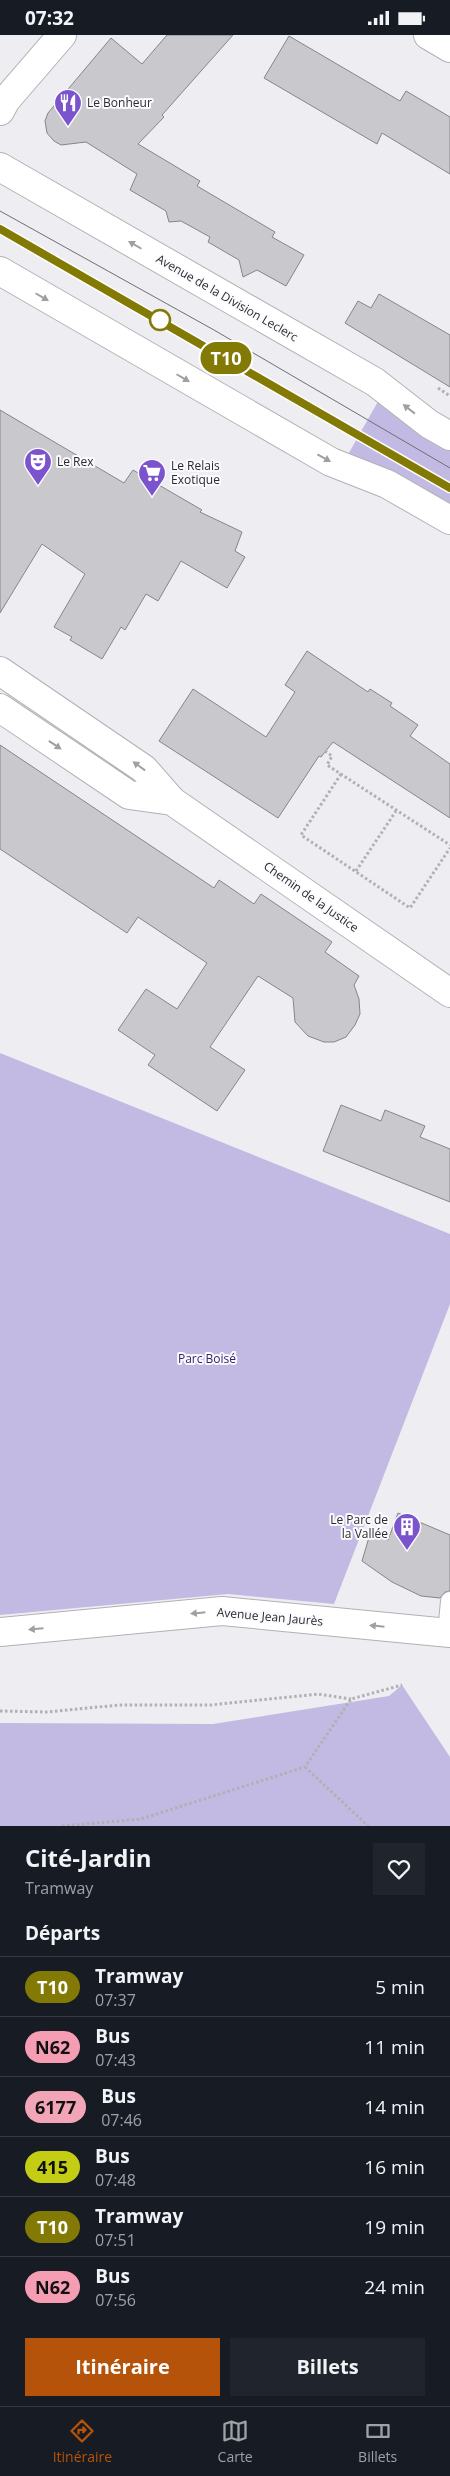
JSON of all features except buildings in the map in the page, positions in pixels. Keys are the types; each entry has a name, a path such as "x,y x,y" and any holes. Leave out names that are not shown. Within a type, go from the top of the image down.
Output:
{"street":[{"path":"0,111 6,100 62,35"},
{"path":"428,35 450,48"},
{"name":"Avenue de la Division Leclerc","path":"0,167 375,382 429,424 450,435"},
{"path":"0,271 331,461 387,484 450,520"},
{"name":"Chemin de la Justice","path":"0,671 144,769 172,801 450,993"},
{"path":"26,726 42,700"},
{"name":"Chemin de la Justice","path":"0,708 130,795 172,801"},
{"name":"Avenue Jean Jaurès","path":"0,1632 222,1611 441,1633"}],"lane":[{"path":"441,1633 450,1601"}],"path":[{"path":"325,751 332,756 327,765 341,774 450,847 410,908 301,835 341,774"},
{"path":"356,871 396,811"},
{"path":"0,1711 47,1712 119,1705 211,1705 318,1694 352,1699 402,1685"},
{"path":"62,1826 140,1819 305,1767 352,1699"},
{"path":"305,1767 368,1826"}],"green space":[{"path":"380,398 450,446 450,510 346,458"},
{"name":"Parc Boisé","path":"0,1053 450,1234 450,1304 334,1604 228,1594 0,1615"},
{"path":"402,1685 450,1757 450,1826 0,1826 0,1723 213,1724 389,1696"}],"tram line":[{"path":"0,211 214,330 450,468"},
{"path":"0,229 450,488"},
{"name":"T10","path":"0,229 450,488"}],"place":[{"name":"Le Bonheur","path":"68,127"},
{"name":"Le Rex","path":"38,486"},
{"name":"Le Relais Exotique","path":"152,497"},
{"name":"Le Parc de la Vallée","path":"407,1551"}]}
